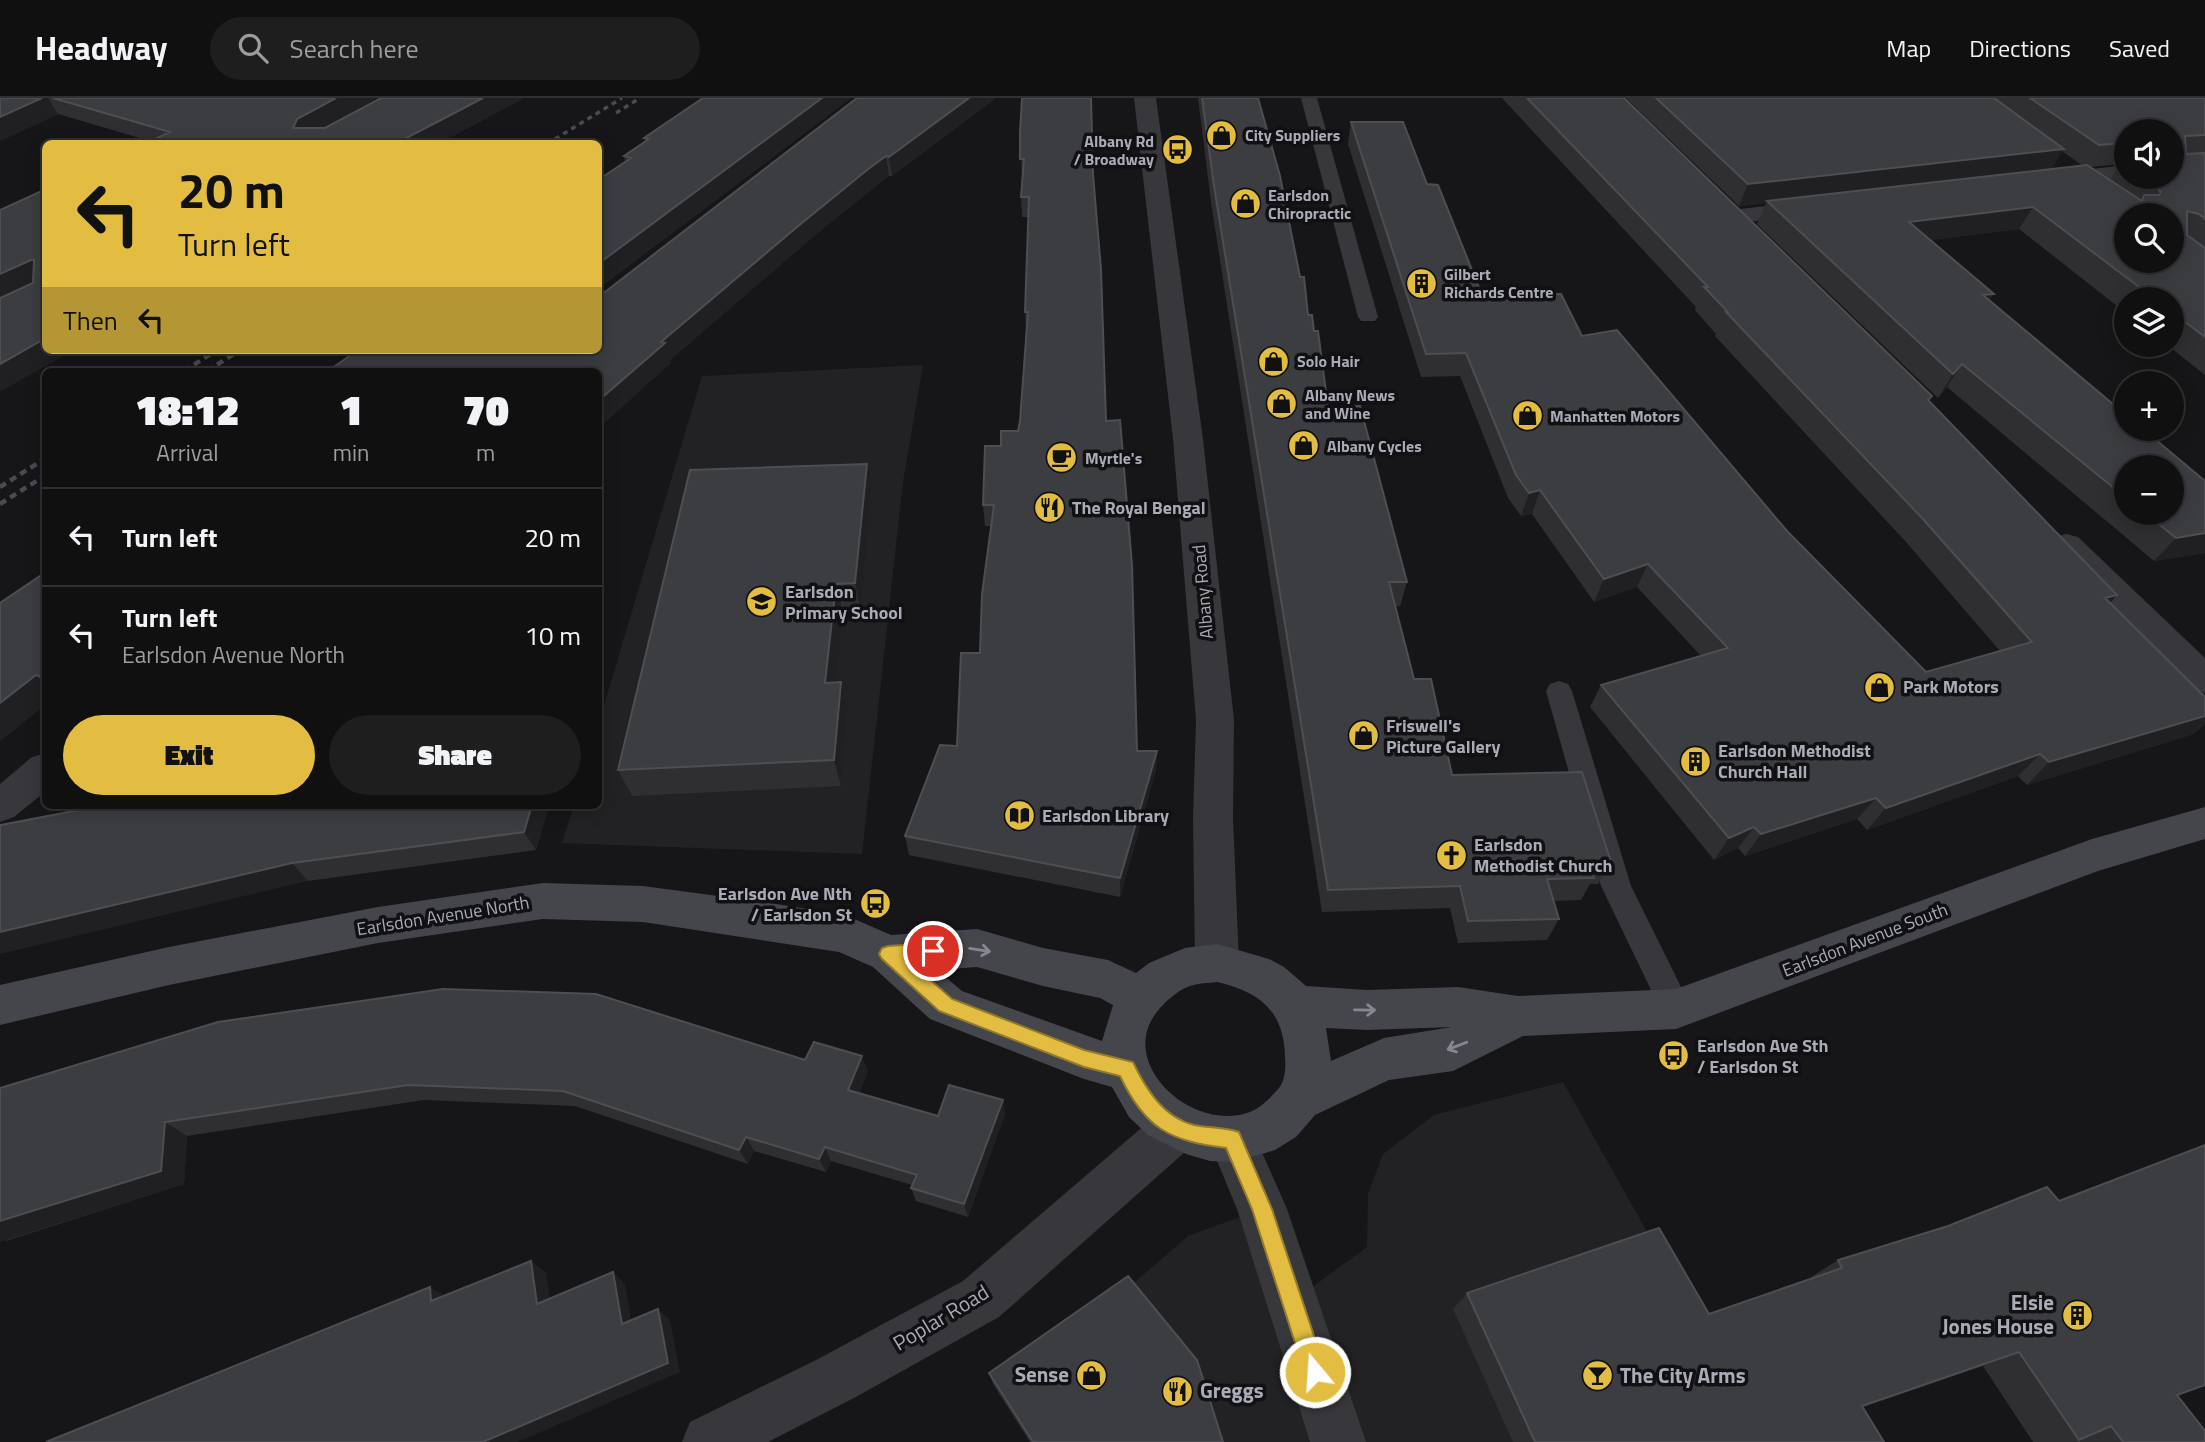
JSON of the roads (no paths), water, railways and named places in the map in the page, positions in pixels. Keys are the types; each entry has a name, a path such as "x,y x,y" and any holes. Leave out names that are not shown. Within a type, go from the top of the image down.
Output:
{"main road":[{"name":"Earlsdon Avenue South","path":"1296,1006 1367,1010 1458,1007 1518,1016 1676,1009 2092,856 2205,823"},
{"name":"Earlsdon Avenue North","path":"0,1005 169,966 378,925 543,901 643,904 845,934 888,954 946,1005 1084,1059 1127,1069"},
{"name":"Earlsdon Avenue North","path":"888,954 977,947 1043,967 1108,980 1139,997"},
{"path":"1217,963 1256,972 1280,989 1296,1006 1307,1036 1309,1066 1300,1099 1286,1115 1262,1131 1232,1139 1211,1139 1177,1128 1157,1115 1140,1098 1127,1069 1124,1036 1129,1014 1139,997 1153,983 1182,968 1217,963"},
{"name":"Earlsdon Avenue South","path":"1300,1099 1384,1059 1453,1050 1518,1016"}],"street":[{"name":"Albany Road","path":"1145,98 1188,439 1215,720 1213,818 1217,963"},
{"path":"2057,162 2110,200"},
{"path":"2025,184 2114,174"},
{"path":"1760,246 1721,208 1838,205"},
{"path":"2047,526 2205,680"},
{"path":"0,806 42,771"},
{"name":"Poplar Road","path":"710,1442 835,1379 981,1299 1177,1128"},
{"path":"1232,1139 1262,1209 1338,1442"}],"lane":[{"path":"1309,98 1368,317"},
{"path":"1559,691 1616,886 1676,1009"}],"railway":[{"path":"554,140 622,98"},
{"path":"616,113 640,98"},
{"path":"189,368 211,354"},
{"path":"212,368 234,354"},
{"path":"0,487 42,461"},
{"path":"0,504 42,478"}],"place":[{"name":"City Suppliers","path":"1222,135"},
{"name":"Albany Rd / Broadway","path":"1177,150"},
{"name":"Earlsdon Chiropractic","path":"1245,204"},
{"name":"Gilbert Richards Centre","path":"1421,283"},
{"name":"Solo Hair","path":"1274,361"},
{"name":"Albany News and Wine","path":"1282,404"},
{"name":"Manhatten Motors","path":"1527,416"},
{"name":"Albany Cycles","path":"1304,446"},
{"name":"Myrtle's","path":"1062,458"},
{"name":"The Royal Bengal","path":"1049,508"},
{"name":"Earlsdon Primary School","path":"762,602"},
{"name":"Park Motors","path":"1880,687"},
{"name":"Friswell's Picture Gallery","path":"1363,736"},
{"name":"Earlsdon Methodist Church Hall","path":"1695,761"},
{"name":"Earlsdon Library","path":"1019,816"},
{"name":"Earlsdon Methodist Church","path":"1451,855"},
{"name":"Earlsdon Ave Nth / Earlsdon St","path":"875,904"},
{"name":"Earlsdon Ave Sth / Earlsdon St","path":"1674,1056"},
{"name":"Elsie Jones House","path":"2077,1315"},
{"name":"Sense","path":"1092,1375"},
{"name":"The City Arms","path":"1597,1376"},
{"name":"Greggs","path":"1177,1391"}]}
